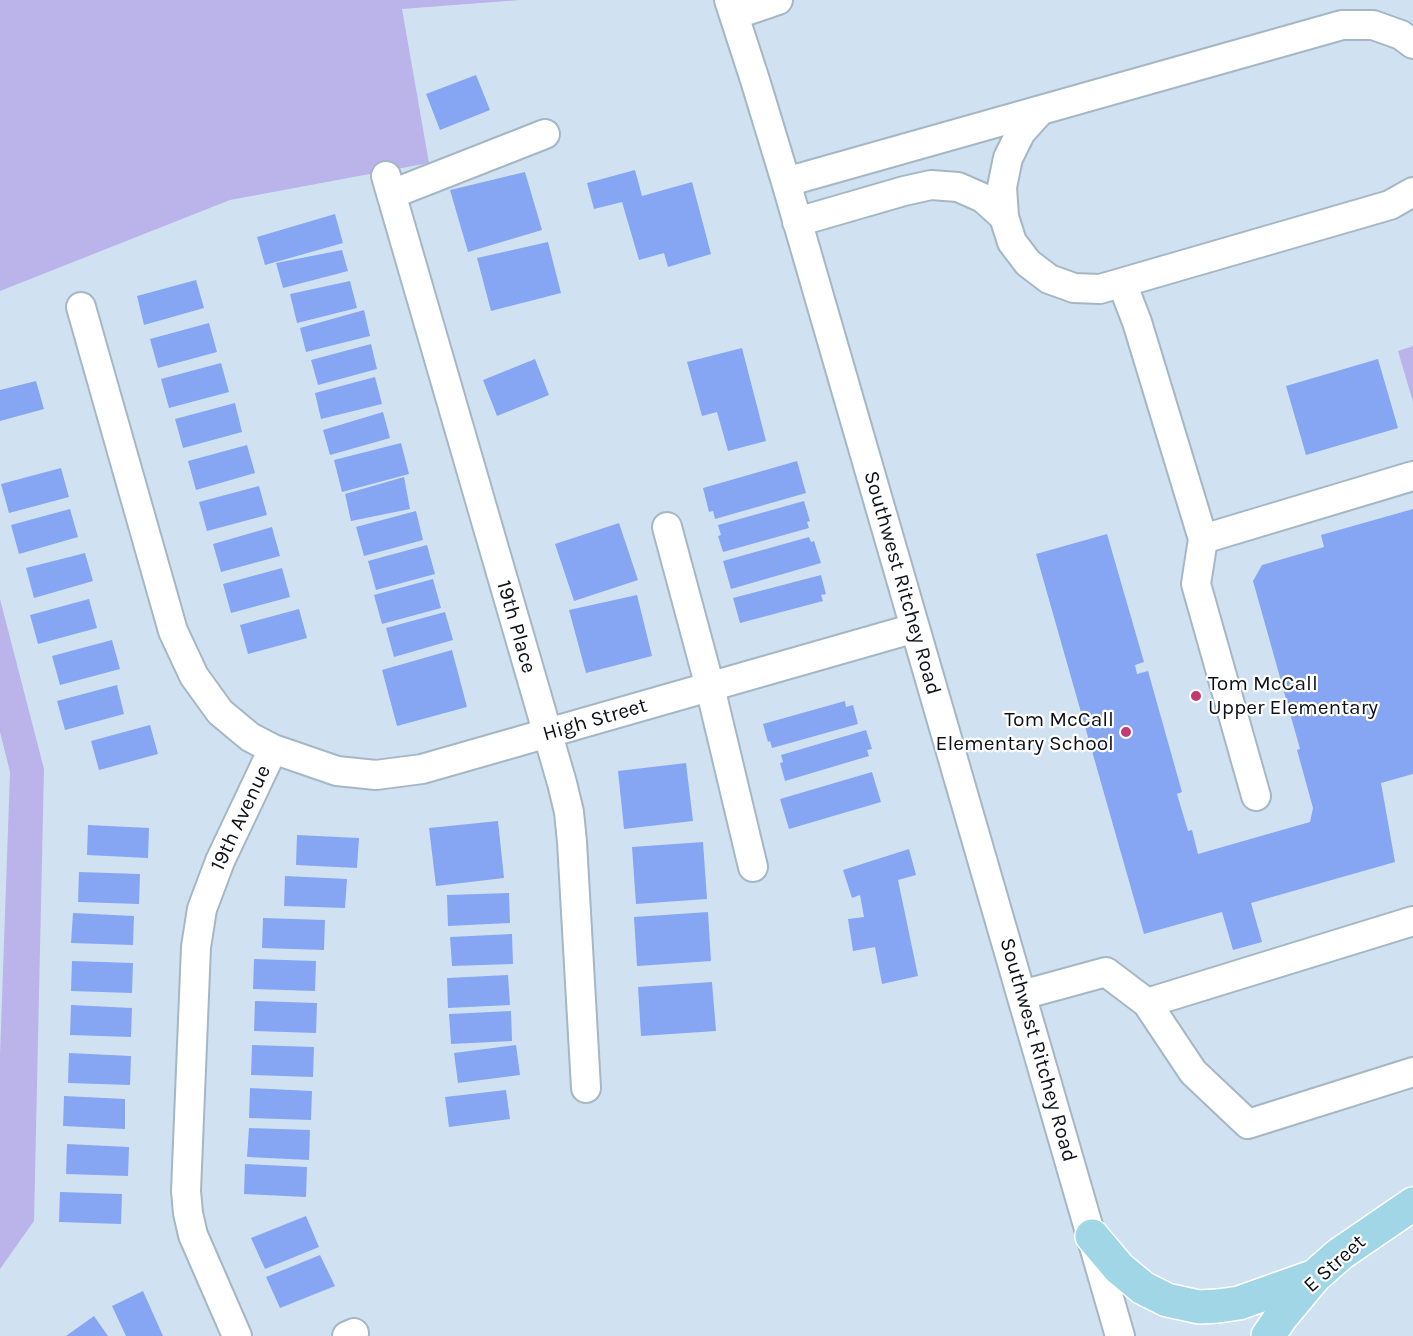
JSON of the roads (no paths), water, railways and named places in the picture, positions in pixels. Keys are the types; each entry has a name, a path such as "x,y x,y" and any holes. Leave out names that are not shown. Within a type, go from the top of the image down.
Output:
{"main road":[{"name":"E Street","path":"1268,1336 1315,1276 1340,1254 1413,1204"},
{"path":"1092,1236 1119,1268 1143,1288 1167,1300 1199,1307 1239,1303 1315,1276"}],"street":[{"path":"732,8 778,0"},
{"name":"Southwest Ritchey Road","path":"732,8 786,182 1092,1236"},
{"path":"786,182 1342,26 1373,25 1401,35 1413,44"},
{"path":"1041,110 1021,132 1008,158 1002,187 1004,217 1012,242 1028,263 1049,279 1074,288 1100,289 1122,283 1390,205 1413,192"},
{"name":"19th Place","path":"545,134 389,185 569,812 573,842 586,1088"},
{"path":"797,222 931,185 958,188 983,198 1004,217"},
{"path":"1122,283 1137,322 1203,540 1196,584 1256,796"},
{"name":"19th Avenue","path":"81,307 172,631 194,676 220,712 250,737 273,749 220,861 202,909 196,947 186,1191 188,1213 193,1235 237,1336"},
{"path":"1203,540 1413,476"},
{"path":"668,527 710,687 753,867"},
{"name":"High Street","path":"273,749 337,771 376,775 422,769 915,628"},
{"path":"1147,1003 1413,921"},
{"path":"1022,994 1106,972 1147,1003 1193,1072 1248,1124 1413,1072"},
{"path":"1092,1236 1120,1336"}],"place":[{"name":"Tom McCall Upper Elementary","path":"1196,696"},
{"name":"Tom McCall Elementary School","path":"1126,732"}]}
